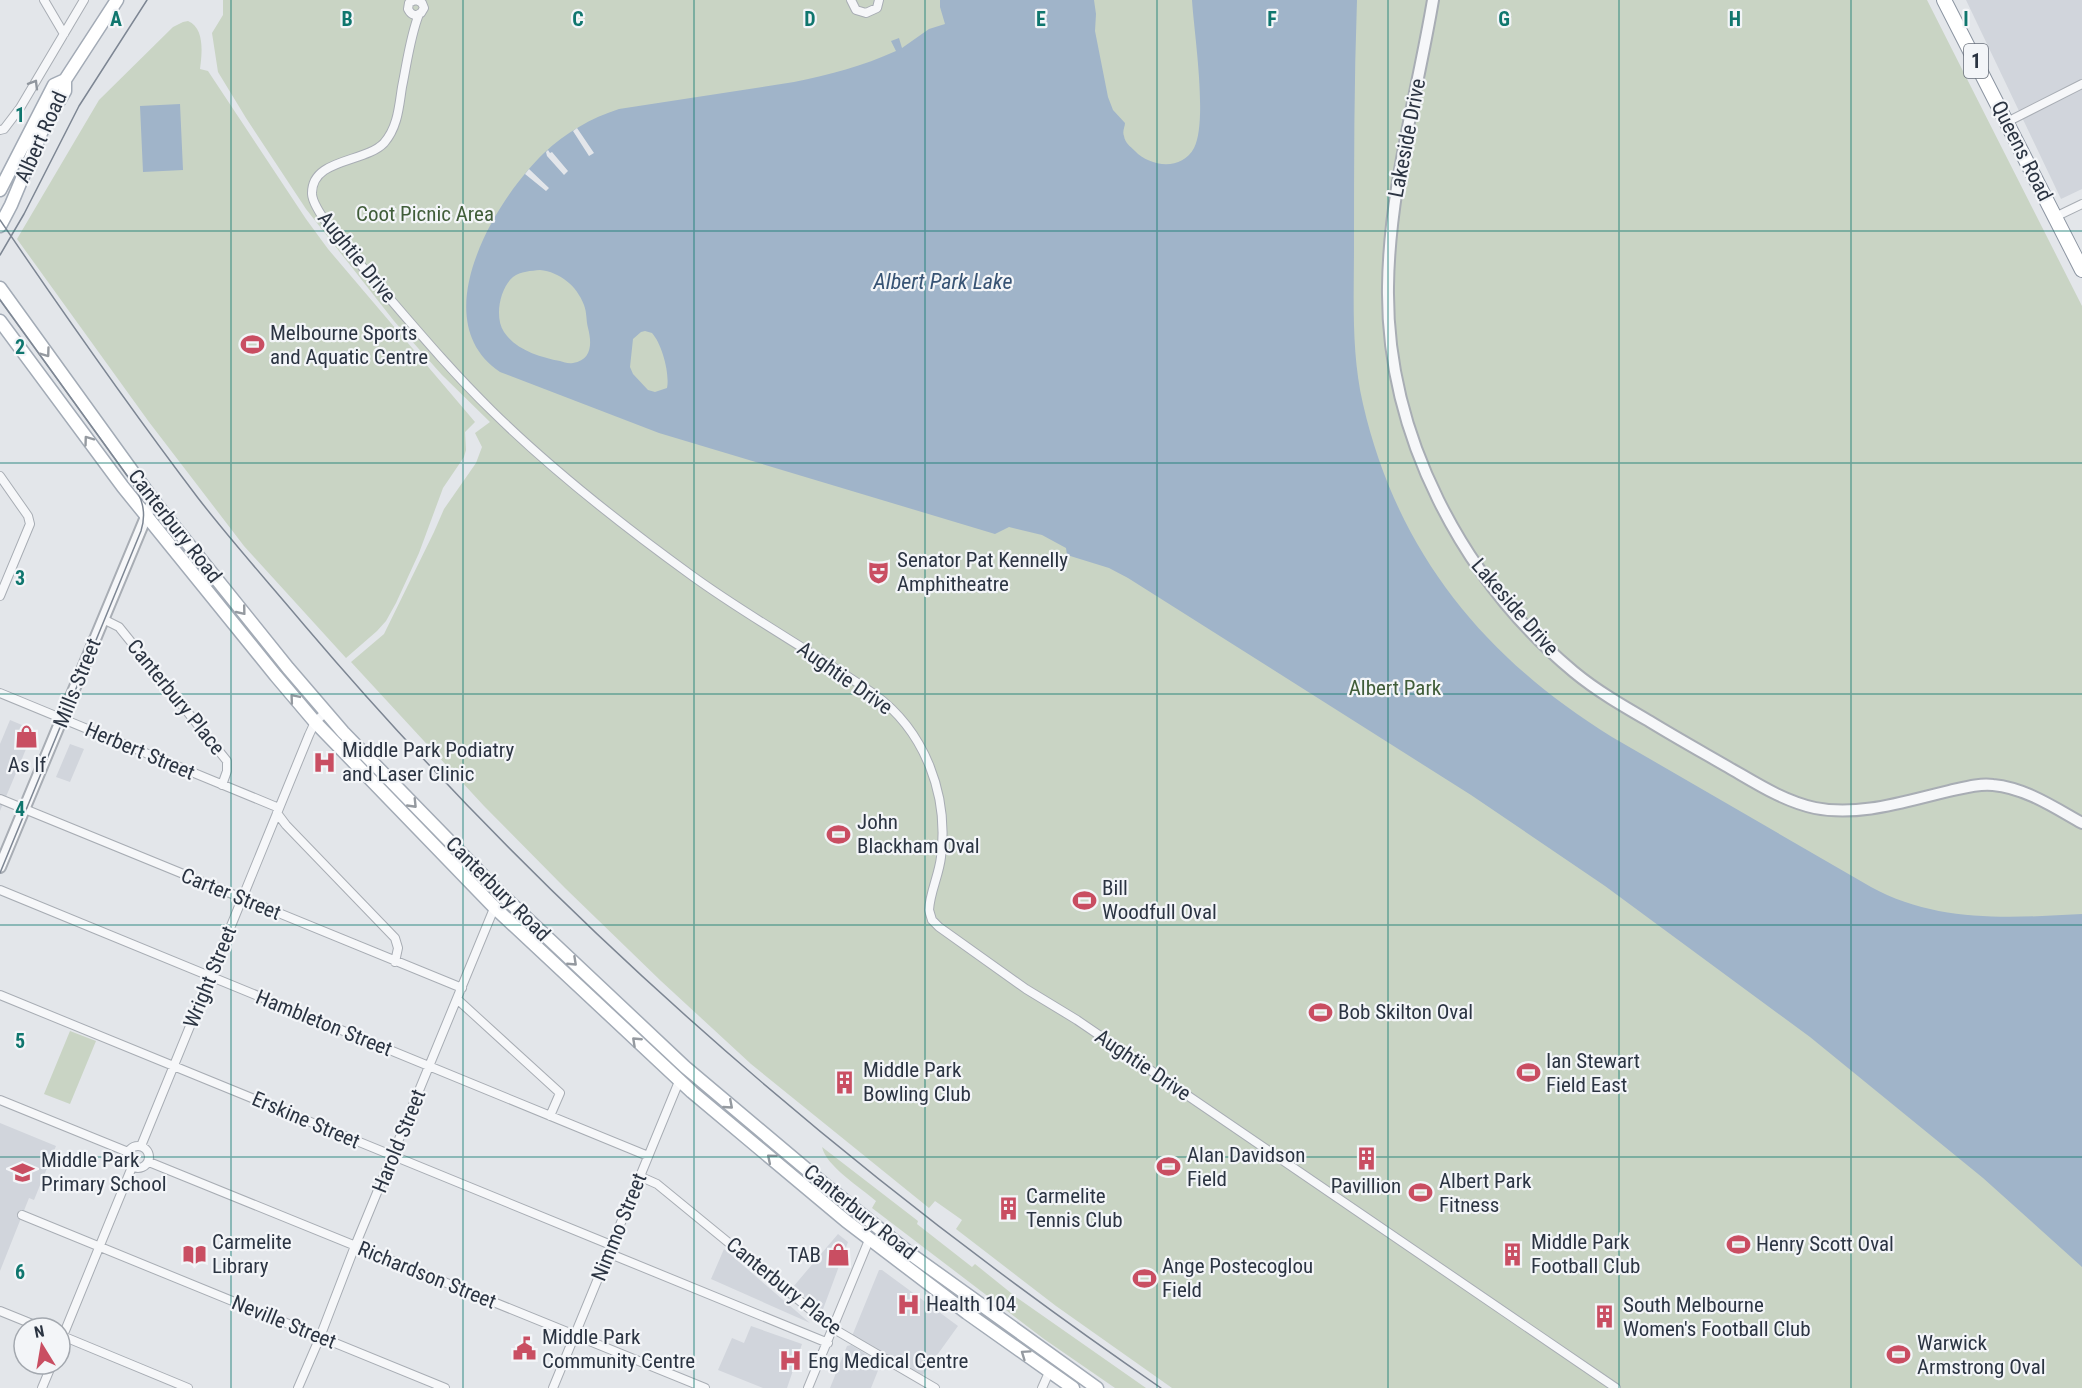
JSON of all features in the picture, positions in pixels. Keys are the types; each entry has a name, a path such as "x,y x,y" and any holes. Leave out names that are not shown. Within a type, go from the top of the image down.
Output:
{"highway":[{"name":"Queens Road","path":"1944,0 2082,270"}],"main road":[{"name":"Albert Road","path":"0,190 54,85 65,80 117,0"},
{"name":"Albert Road","path":"0,226 44,126 65,91 65,80"},
{"name":"Canterbury Road","path":"0,288 153,500 326,712 500,893 685,1066 886,1235 1097,1388"},
{"name":"Canterbury Road","path":"0,321 123,487 315,722 494,907 680,1080 870,1240 967,1314 1072,1388"}],"street":[{"path":"44,0 64,34"},
{"name":"Albert Road","path":"0,130 4,129 20,108 84,0"},
{"path":"850,0 856,10 866,13 877,8 879,0"},
{"name":"Lakeside Drive","path":"1433,0 1395,206 1388,287 1391,341 1404,407 1424,468 1461,542 1491,585 1532,632 1574,672 1619,704 1778,796 1816,808 1839,811 1859,810 1972,786 1997,785 2043,801 2082,823"},
{"name":"Aughtie Drive","path":"412,35 409,11 416,1 423,10 419,14 412,35 398,115 391,134 382,145 371,152 330,167 318,175 312,192 316,207 342,242 430,346 518,436 622,523 691,575 884,701 906,724 925,753 940,803 943,830 942,851 929,908 934,922 964,947 1077,1020 1616,1388"},
{"path":"409,11 414,15 419,14"},
{"path":"2007,122 2082,84"},
{"path":"2055,218 2082,204"},
{"path":"0,476 28,516 30,524 0,596"},
{"name":"Mills Street","path":"0,867 153,500"},
{"name":"Canterbury Place","path":"103,619 119,627 227,761 227,771 222,785"},
{"name":"Herbert Street","path":"0,693 222,785 278,811"},
{"name":"Wright Street","path":"141,1146 315,722 326,712"},
{"name":"Carter Street","path":"0,799 462,988"},
{"path":"278,811 286,825 395,938 398,948 395,962"},
{"name":"Hambleton Street","path":"0,890 648,1156"},
{"name":"Harold Street","path":"298,1388 321,1337 355,1246 500,893"},
{"name":"Erskine Street","path":"0,995 393,1156 828,1343"},
{"path":"458,999 560,1093 550,1116"},
{"name":"Nimmo Street","path":"553,1388 685,1066"},
{"path":"0,1100 128,1152"},
{"path":"141,1146 148,1153 149,1162 143,1167 132,1167 127,1160 128,1152 132,1147 141,1146"},
{"name":"Richardson Street","path":"149,1162 705,1388"},
{"path":"70,1316 132,1167"},
{"name":"Canterbury Place","path":"639,1176 657,1184 834,1329 935,1388"},
{"name":"Neville Street","path":"22,1215 445,1388"},
{"path":"808,1388 870,1240"},
{"path":"72,1342 188,1388"},
{"path":"1042,1388 1054,1359"}],"shaded area":[{"path":"1966,0 2082,0 2082,189 2061,199"},
{"path":"10,720 34,730 0,811 0,744"},
{"path":"70,744 84,749 70,782 56,777"},
{"name":"Middle Park Primary School","path":"0,1123 56,1146 34,1200 29,1198 0,1271"},
{"path":"838,1234 848,1242 822,1312 793,1287"},
{"path":"724,1249 810,1323 711,1279"},
{"path":"879,1270 958,1326 922,1376 852,1336"},
{"path":"751,1326 802,1344 787,1388 763,1388 718,1370 732,1338 744,1343"},
{"path":"851,1345 881,1363 871,1388 830,1388 847,1346"}],"green space":[{"name":"Albert Park","path":"223,0 1927,0 2082,306 2082,1388 1172,1388 1056,1306 956,1229 962,1220 935,1201 929,1208 751,1064 565,888 484,806 351,662 384,634 444,509 476,463 482,447 475,433 490,422 442,375 394,321 306,209 246,118 218,72 212,33 223,15"},
{"name":"Melbourne Sports and Aquatic Centre","path":"188,21 193,24 200,35 202,49 200,69 208,71 306,219 328,249 475,422 465,432 464,457 443,488 419,553 396,603 386,621 377,631 346,658 244,546 149,422 17,239 99,100 173,27"},
{"path":"70,1031 96,1041 70,1104 44,1094"},
{"path":"822,1147 918,1221 917,1224 972,1267 975,1264 1016,1297 1146,1388 1115,1388 1044,1339 872,1208 876,1201 830,1162"}],"water":[{"name":"Albert Park Lake","path":"940,0 1094,0 1095,31 1108,97 1113,110 1125,123 1123,132 1125,141 1149,161 1166,164 1182,160 1189,155 1198,135 1200,98 1192,0 1357,0 1354,305 1359,384 1378,458 1398,507 1423,554 1452,596 1486,636 1524,672 1566,706 1612,737 1871,887 1896,899 1922,907 1974,916 2028,917 2082,914 2082,1267 1983,1178 1810,1037 1605,886 1471,795 1128,578 1109,568 1067,555 1066,548 1042,535 1009,527 995,534 659,433 500,372 478,350 468,322 467,292 475,261 488,229 506,200 525,174 544,153 561,139 598,117 619,109 794,82 871,61 896,51 891,41 899,38 902,48 929,29 945,24","holes":["540,270 567,281 581,298 586,311 590,345 587,355 579,361 568,363 529,352 515,344 501,326 500,303 508,282 519,274","645,331 652,333 656,338 666,367 667,388 655,392 648,390 633,374 630,367 633,339"]},
{"path":"180,104 183,170 143,172 140,106"}],"pier":[{"path":"577,128 594,153 589,156 573,131"},
{"path":"548,150 568,171 564,175 547,156"},
{"path":"529,169 549,188 546,191 525,174"}],"tram line":[{"path":"0,255 24,214 79,106 147,0"},
{"path":"0,220 122,395 211,514 400,734 499,838 602,938 708,1035 817,1128 1043,1305 1161,1388"},
{"path":"0,300 131,481 141,499 144,517 141,531 0,873"}],"place":[{"name":"Melbourne Sports and Aquatic Centre","path":"252,345"},
{"name":"Senator Pat Kennelly Amphitheatre","path":"879,572"},
{"name":"As If","path":"27,737"},
{"name":"Middle Park Podiatry and Laser Clinic","path":"324,762"},
{"name":"John Blackham Oval","path":"839,834"},
{"name":"Bill Woodfull Oval","path":"1084,900"},
{"name":"Bob Skilton Oval","path":"1320,1012"},
{"name":"Ian Stewart Field East","path":"1528,1073"},
{"name":"Middle Park Bowling Club","path":"845,1082"},
{"name":"Pavillion","path":"1366,1158"},
{"name":"Alan Davidson Field","path":"1169,1167"},
{"name":"Middle Park Primary School","path":"23,1172"},
{"name":"Albert Park Fitness","path":"1421,1193"},
{"name":"Carmelite Tennis Club","path":"1008,1208"},
{"name":"Henry Scott Oval","path":"1738,1244"},
{"name":"Carmelite Library","path":"194,1254"},
{"name":"Middle Park Football Club","path":"1513,1254"},
{"name":"TAB","path":"839,1255"},
{"name":"Ange Postecoglou Field","path":"1144,1278"},
{"name":"Health 104","path":"908,1304"},
{"name":"South Melbourne Women's Football Club","path":"1605,1317"},
{"name":"Middle Park Community Centre","path":"524,1349"},
{"name":"Warwick Armstrong Oval","path":"1899,1355"},
{"name":"Eng Medical Centre","path":"790,1361"}],"park label":[{"name":"Coot Picnic Area","path":"425,214"}]}
